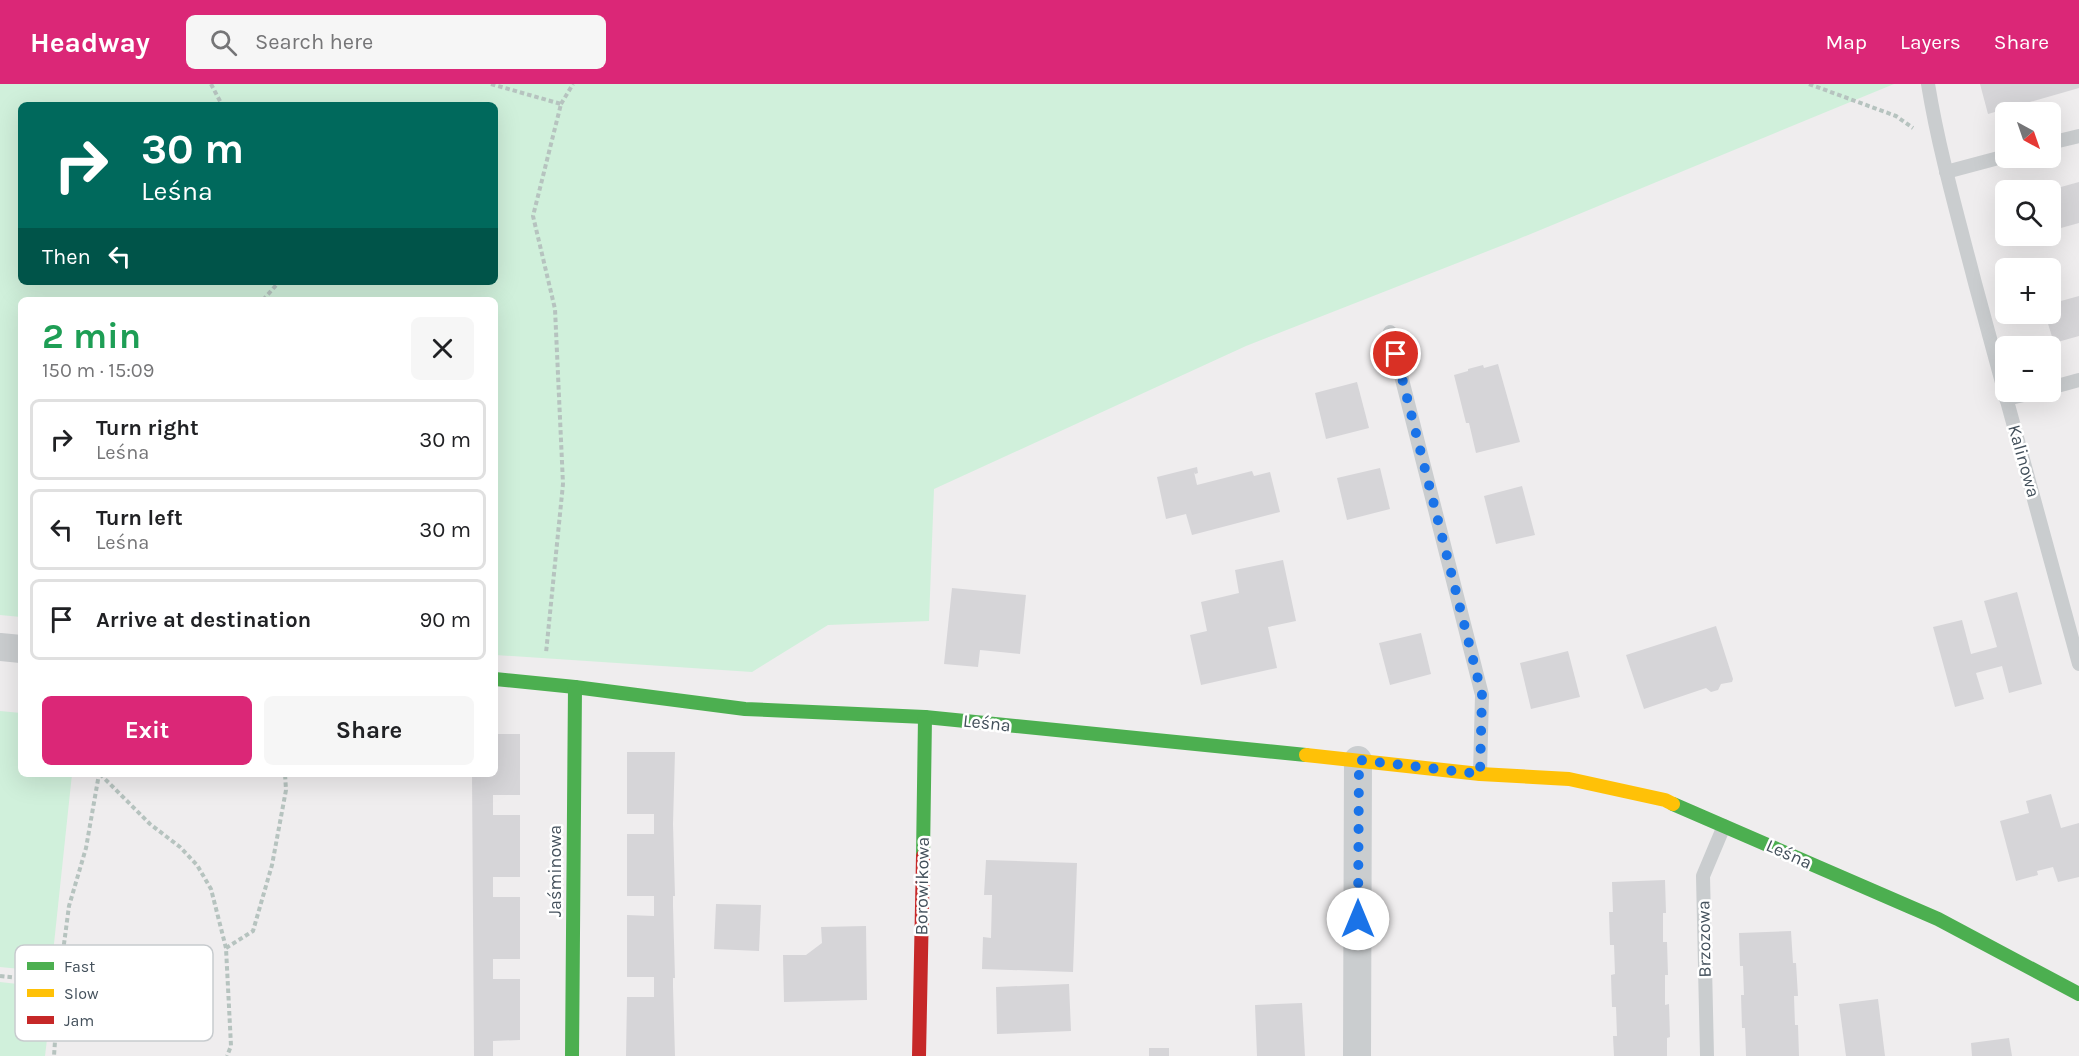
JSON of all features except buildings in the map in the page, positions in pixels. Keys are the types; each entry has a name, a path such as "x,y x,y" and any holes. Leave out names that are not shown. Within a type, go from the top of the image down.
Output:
{"street":[{"path":"0,647 18,649"},
{"name":"Leśna","path":"498,679 745,709 925,717 1480,774 1569,779 1665,800 1938,919 2079,994"},
{"name":"Jaśminowa","path":"572,1056 575,687"},
{"name":"Borowikowa","path":"919,1056 925,717"},
{"path":"1357,1056 1359,760"}],"lane":[{"name":"Kalinowa","path":"1928,84 1946,172 1995,357"},
{"path":"2061,140 2079,136"},
{"path":"1946,172 1995,159"},
{"path":"1390,332 1482,695 1480,774"},
{"path":"2061,385 2079,380"},
{"name":"Kalinowa","path":"2007,402 2075,631 2079,664"},
{"name":"Brzozowa","path":"1707,1056 1703,876 1724,826"}],"path":[{"path":"211,84 220,102"},
{"path":"490,84 561,104"},
{"path":"544,684 549,603 562,484 555,309 533,216 561,104 573,84"},
{"path":"1809,84 1896,116 1941,147"},
{"path":"266,297 276,285"},
{"path":"64,945 69,906 86,848 98,777"},
{"path":"102,777 150,824 180,846 197,865 210,889 226,948 231,1046 227,1056"},
{"path":"226,948 254,932 272,865 286,790 285,777"},
{"path":"0,976 15,978"},
{"path":"54,1056 55,1041"}],"green space":[{"path":"0,84 1894,84 1516,240 1246,346 934,489 929,621 828,625 752,672 498,655 498,297 18,297 18,617 0,615"},
{"path":"0,711 18,713 18,777 72,777 54,945 15,945 15,968 0,967"},
{"path":"0,982 15,984 15,1041 47,1041 45,1056 0,1056"}],"traffic: fast":[{"path":"498,679 745,709 925,717 1306,755"},
{"path":"572,1056 575,687"},
{"path":"923,856 925,717"},
{"path":"1673,804 1938,919 2079,994"}],"traffic: slow":[{"path":"1306,755 1480,774 1569,779 1665,800 1673,804"}],"traffic: jam":[{"path":"919,1056 923,856"}],"route":[{"path":"1358,919 1359,760 1480,774 1482,695 1396,354"}]}
